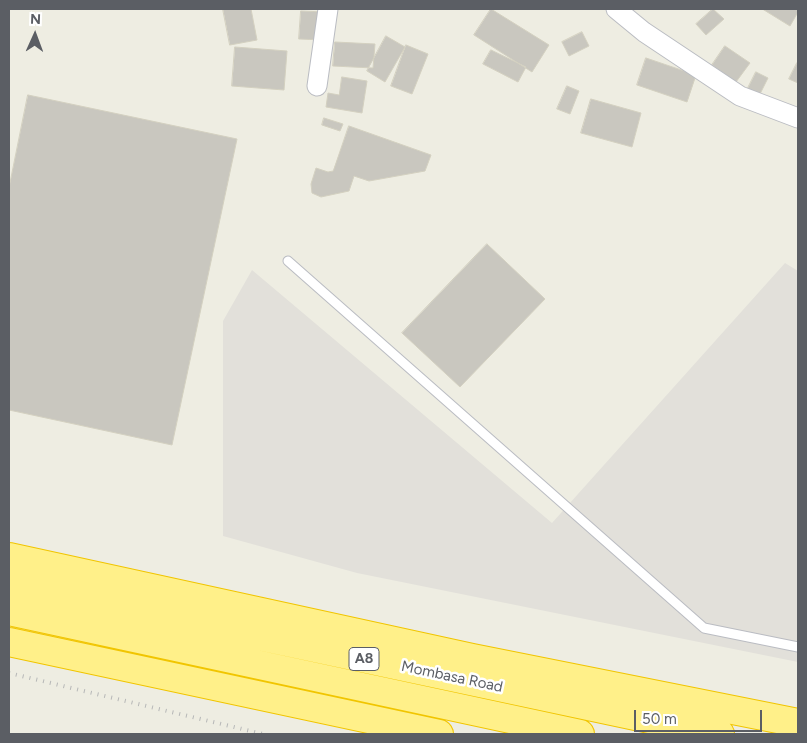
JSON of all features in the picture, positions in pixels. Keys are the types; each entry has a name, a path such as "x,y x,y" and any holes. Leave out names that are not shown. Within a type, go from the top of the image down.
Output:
{"highway":[{"path":"9,557 462,656 798,723"},
{"name":"Mombasa Road","path":"9,583 720,734"},
{"name":"Mombasa Road","path":"9,611 580,734"},
{"path":"9,642 439,734"}],"street":[{"path":"317,86 328,9"},
{"path":"616,9 644,32 740,96 798,118"}],"lane":[{"path":"288,261 704,628 798,647"}],"shaded area":[{"path":"785,263 798,271 798,662 357,573 223,536 223,321 252,270 552,523"}],"building":[{"path":"223,9 251,9 257,40 230,45"},
{"path":"491,9 549,45 532,72 474,35"},
{"path":"713,9 724,19 706,35 696,24"},
{"path":"765,9 798,9 798,12 790,26"},
{"path":"301,11 325,12 323,40 299,39"},
{"path":"582,32 589,46 569,56 562,42"},
{"path":"386,36 405,47 385,82 367,71"},
{"path":"335,42 375,44 373,68 333,66"},
{"path":"406,45 428,54 412,94 391,86"},
{"path":"725,46 750,63 736,82 712,65"},
{"path":"235,47 287,51 284,90 232,86"},
{"path":"491,50 526,67 518,82 483,64"},
{"path":"646,58 696,75 687,102 637,85"},
{"path":"798,64 798,83 789,79"},
{"path":"756,72 768,78 759,96 747,90"},
{"path":"342,77 367,81 362,113 326,107 328,93 339,95"},
{"path":"567,86 579,91 570,114 557,109"},
{"path":"28,95 237,139 172,445 9,410 9,188"},
{"path":"591,99 641,113 632,147 581,133"},
{"path":"324,118 343,124 340,131 322,125"},
{"path":"349,126 431,155 425,171 369,181 354,176 349,191 321,197 312,193 311,184 316,168 328,172 333,171"},
{"path":"487,244 545,299 460,387 402,333"}],"railway":[{"path":"9,673 263,734"}]}
